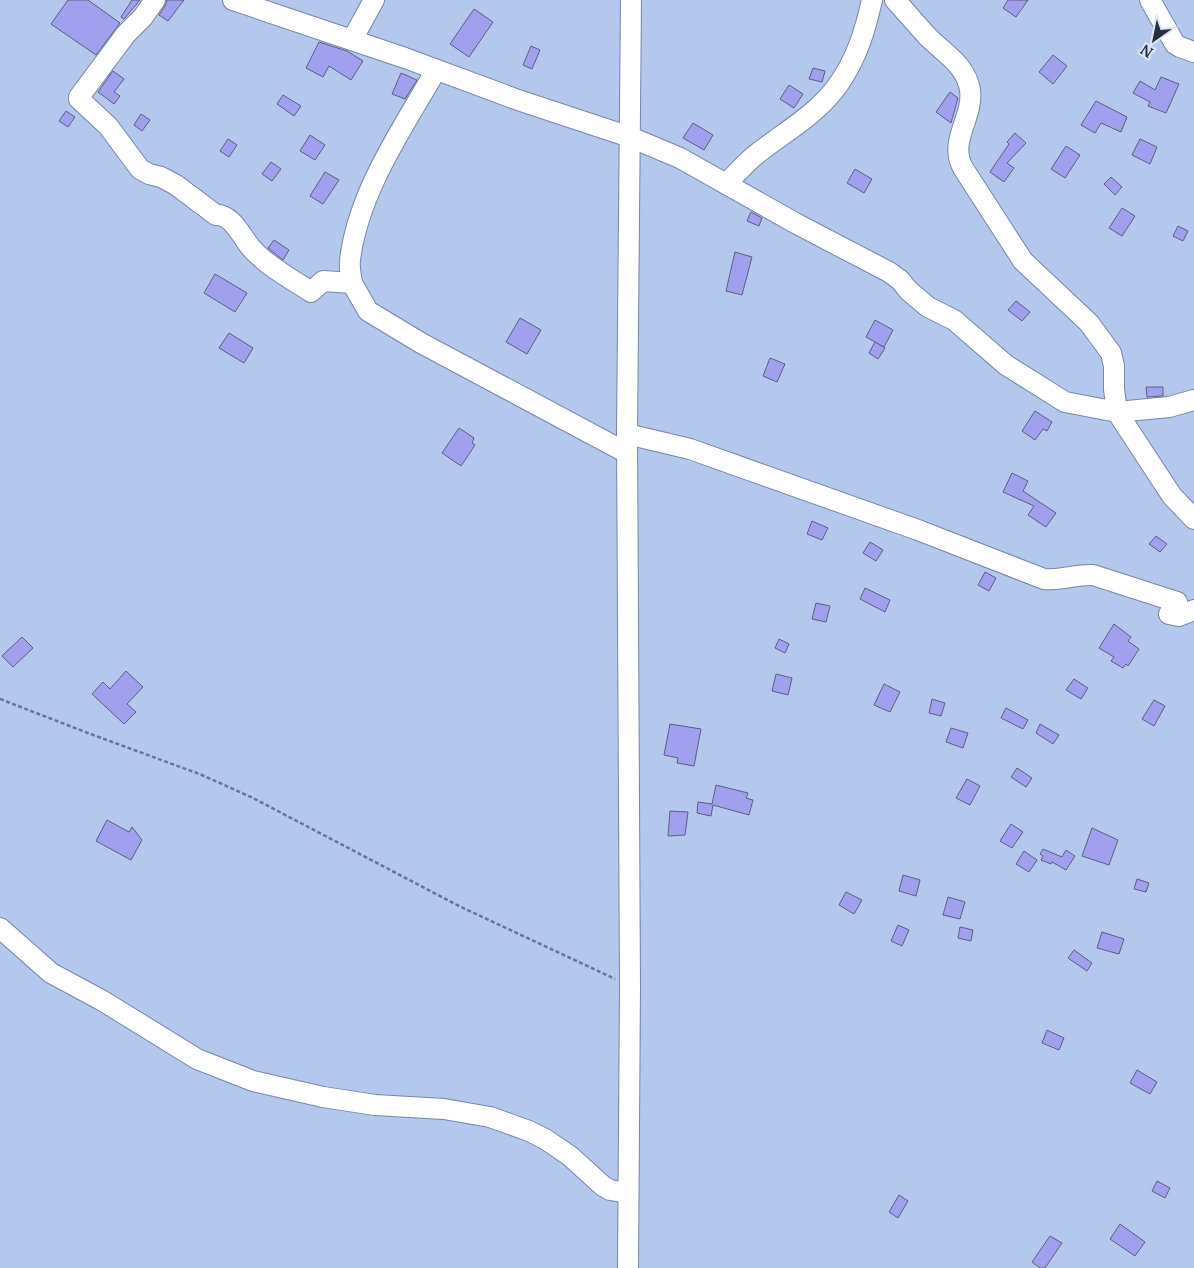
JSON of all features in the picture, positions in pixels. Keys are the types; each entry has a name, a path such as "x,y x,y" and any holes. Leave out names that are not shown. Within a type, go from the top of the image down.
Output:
{"street":[{"path":"155,0 143,17 126,34 79,97 80,102 108,126 140,169 176,185 216,215 222,215 228,219 253,251 293,281 311,292 323,280 352,283"},
{"path":"233,0 352,40 518,100 630,137 680,158 796,224 895,276 928,307 954,320 1006,365 1053,395 1074,404 1117,412 1169,407 1194,400"},
{"path":"352,40 374,0"},
{"path":"628,1268 630,986 627,444 631,0"},
{"path":"726,184 752,158 824,100 838,86 851,64 865,33 872,0"},
{"path":"895,0 930,38 958,64 963,72 970,90 969,105 957,149 958,159 1023,261 1089,323 1111,352 1114,366 1117,412 1172,496 1194,518"},
{"path":"1150,0 1175,44 1194,52"},
{"path":"436,70 385,158 367,197 356,235 350,261 352,283 368,312 421,343 627,444 690,449 918,530 1044,579 1054,580 1079,574 1093,575 1177,602 1169,614 1179,616 1194,610"},
{"path":"0,928 51,973 103,1001 197,1059 253,1081 323,1097 375,1105 451,1110 490,1116 529,1130 545,1139 570,1156 603,1186 610,1190 628,1194"}],"path":[{"path":"0,699 202,775 254,798 457,905 630,986"}],"building":[{"path":"68,0 88,0 120,23 96,55 51,24"},
{"path":"132,0 140,0 124,19 121,17"},
{"path":"167,0 184,0 168,21 159,15"},
{"path":"1008,0 1028,0 1016,17 1003,8"},
{"path":"474,9 493,22 469,57 450,44"},
{"path":"319,42 347,51 363,61 351,80 329,66 323,77 306,68"},
{"path":"531,46 540,50 532,69 523,65"},
{"path":"1053,55 1067,66 1053,84 1039,72"},
{"path":"813,68 825,71 822,82 809,79"},
{"path":"113,71 124,79 114,92 120,96 114,104 98,92"},
{"path":"401,73 417,80 405,99 392,94"},
{"path":"1161,77 1179,84 1166,113 1148,106 1150,102 1133,93 1140,81 1155,90"},
{"path":"789,85 803,94 794,108 780,99"},
{"path":"950,92 958,98 951,123 936,112"},
{"path":"283,95 301,106 294,116 277,104"},
{"path":"1096,101 1127,117 1121,132 1101,123 1095,133 1081,125"},
{"path":"66,111 75,117 68,127 59,121"},
{"path":"141,114 150,120 142,131 134,125"},
{"path":"693,123 713,135 704,150 683,138"},
{"path":"1015,133 1026,143 1007,163 1014,168 1004,182 990,172 1009,144 1007,142"},
{"path":"310,135 325,145 315,160 300,151"},
{"path":"228,139 237,145 229,157 220,151"},
{"path":"1140,139 1157,147 1150,164 1132,155"},
{"path":"1066,146 1080,155 1065,178 1051,169"},
{"path":"271,162 281,169 272,181 262,174"},
{"path":"855,169 872,179 864,193 847,183"},
{"path":"325,172 339,180 323,204 310,196"},
{"path":"1111,177 1122,187 1115,195 1104,184"},
{"path":"1122,208 1135,216 1122,236 1109,228"},
{"path":"751,212 762,218 759,226 747,221"},
{"path":"1178,226 1188,231 1183,241 1173,236"},
{"path":"274,240 289,250 283,260 268,248"},
{"path":"735,252 752,257 742,295 726,291"},
{"path":"215,274 247,293 235,312 204,293"},
{"path":"1016,301 1030,312 1022,321 1008,310"},
{"path":"520,318 541,330 527,354 506,342"},
{"path":"875,320 893,330 884,347 866,337"},
{"path":"229,333 253,348 244,363 219,348"},
{"path":"875,342 885,348 878,359 869,353"},
{"path":"770,358 785,364 777,382 763,376"},
{"path":"1146,387 1163,387 1163,396 1147,397"},
{"path":"1035,411 1052,422 1047,431 1043,429 1035,440 1022,431"},
{"path":"459,428 474,438 472,443 475,445 461,466 442,453"},
{"path":"1012,473 1028,481 1023,491 1056,513 1046,527 1028,515 1034,506 1003,492"},
{"path":"812,521 828,528 822,540 807,534"},
{"path":"1156,536 1167,544 1160,552 1149,544"},
{"path":"870,542 883,550 876,561 863,553"},
{"path":"985,572 996,578 989,591 978,585"},
{"path":"865,588 890,600 885,612 860,599"},
{"path":"816,603 830,606 826,622 812,619"},
{"path":"1114,624 1131,637 1128,641 1139,649 1128,666 1126,664 1123,668 1111,661 1114,657 1099,648"},
{"path":"22,637 33,648 13,667 2,656"},
{"path":"779,639 789,644 785,653 775,648"},
{"path":"126,671 143,687 127,704 136,712 124,724 92,694 103,682 110,689"},
{"path":"776,674 792,678 788,695 772,691"},
{"path":"1074,679 1088,688 1081,699 1066,690"},
{"path":"884,684 900,692 890,712 874,705"},
{"path":"932,699 945,703 941,716 929,713"},
{"path":"1154,700 1165,706 1154,726 1142,719"},
{"path":"1006,708 1028,720 1023,729 1001,718"},
{"path":"670,724 701,729 694,766 677,763 678,758 664,755"},
{"path":"1040,724 1059,735 1053,744 1036,733"},
{"path":"951,728 968,733 963,748 946,742"},
{"path":"1017,768 1032,778 1026,787 1011,777"},
{"path":"967,779 980,786 970,805 956,798"},
{"path":"716,785 748,793 746,798 753,800 749,815 713,805 711,816 697,813 698,802 712,804"},
{"path":"670,811 688,812 685,835 668,836"},
{"path":"107,820 129,832 132,827 142,840 131,860 96,841"},
{"path":"1011,824 1023,832 1012,848 1000,841"},
{"path":"1092,828 1118,840 1109,865 1082,856"},
{"path":"1043,849 1062,857 1066,850 1075,856 1066,870 1052,862 1051,864 1041,860 1043,856 1040,854"},
{"path":"1024,851 1037,860 1029,872 1016,864"},
{"path":"903,875 920,880 916,896 899,891"},
{"path":"1137,879 1149,883 1146,892 1134,889"},
{"path":"846,892 862,900 854,914 839,905"},
{"path":"948,897 965,902 960,919 943,915"},
{"path":"898,925 909,930 902,946 891,941"},
{"path":"960,927 973,930 971,941 958,938"},
{"path":"1102,932 1124,939 1119,954 1097,948"},
{"path":"1074,950 1092,963 1087,971 1068,958"},
{"path":"1047,1030 1064,1038 1059,1050 1042,1043"},
{"path":"1137,1070 1157,1082 1150,1094 1130,1083"},
{"path":"1157,1181 1170,1188 1165,1198 1152,1191"},
{"path":"899,1195 908,1201 898,1218 889,1212"},
{"path":"1120,1224 1145,1242 1135,1256 1110,1239"},
{"path":"1050,1236 1062,1243 1045,1268 1040,1268 1032,1262"}]}
